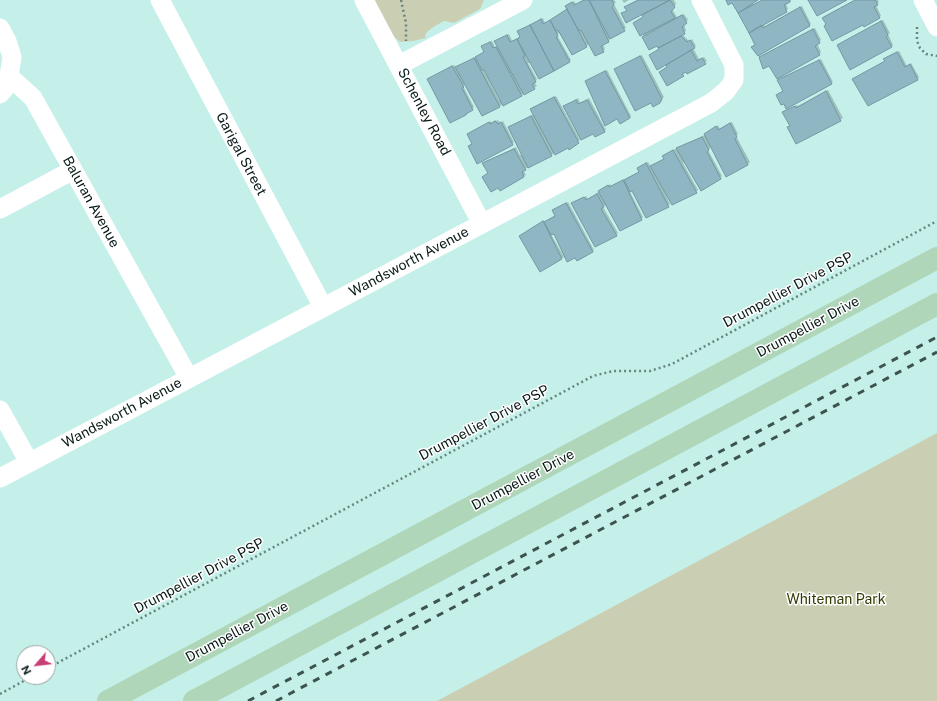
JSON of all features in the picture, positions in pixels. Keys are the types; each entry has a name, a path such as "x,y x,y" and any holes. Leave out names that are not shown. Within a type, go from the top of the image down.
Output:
{"main road":[{"name":"Drumpellier Drive","path":"108,701 937,258"},
{"path":"194,701 937,304"}],"street":[{"name":"Garigal Street","path":"160,0 323,307"},
{"name":"Schenley Road","path":"364,0 482,224"},
{"path":"399,65 523,0"},
{"name":"Wandsworth Avenue","path":"0,478 711,102 726,91 734,80 734,65 701,0"},
{"path":"923,0 937,27"},
{"path":"0,28 7,41 12,57 9,76 5,88 0,94"},
{"name":"Baluran Avenue","path":"9,76 33,98 189,378"},
{"path":"0,209 73,170"},
{"path":"0,410 29,462"}],"path":[{"path":"401,0 406,23 406,42"},
{"name":"Drumpellier Drive PSP","path":"56,664 593,376 613,371 650,371 667,366 937,221"},
{"path":"0,694 16,685"}],"green space":[{"path":"373,0 484,0 480,9 454,23 444,21 428,31 425,35 426,38 400,42 392,35"},
{"name":"Whiteman Park","path":"937,433 937,701 437,701"}],"building":[{"path":"584,0 589,0 609,42 601,46 604,52 595,56 581,30 579,31 565,6 572,2 574,5"},
{"path":"589,0 612,0 614,5 612,7 625,31 610,39"},
{"path":"638,0 670,0 626,23 621,13 627,11 624,7"},
{"path":"670,0 675,7 671,12 675,18 640,36 633,23 643,17 642,15"},
{"path":"726,0 758,0 738,13 732,3 728,5"},
{"path":"762,0 790,0 790,2 784,5 787,12 749,33 738,13"},
{"path":"808,0 847,0 817,16"},
{"path":"855,0 875,0 878,5 874,7 880,18 864,27 863,25 832,41 824,26 826,24 822,18"},
{"path":"800,7 810,26 758,56 751,47 755,45 749,33 761,25 763,28"},
{"path":"567,9 587,47 572,55 558,30 556,31 550,20"},
{"path":"682,15 687,23 682,27 685,34 658,48 657,46 649,50 642,37"},
{"path":"541,19 543,24 550,20 558,36 556,37 570,62 554,71 530,25"},
{"path":"881,21 888,35 886,37 892,47 850,70 837,45"},
{"path":"530,25 554,71 539,79 517,39 520,37 517,31"},
{"path":"813,29 820,43 815,46 820,55 777,79 769,66 763,69 759,57"},
{"path":"507,35 510,42 517,39 525,56 523,57 536,82 532,84 535,89 524,95 494,41"},
{"path":"681,36 687,42 690,40 695,48 657,70 649,55 659,49 658,48"},
{"path":"490,42 493,48 496,47 522,96 503,106 484,70 482,70 475,57 484,52 481,46"},
{"path":"691,50 697,61 702,58 706,64 687,74 686,72 682,74 684,76 667,86 659,72 667,67 666,65"},
{"path":"897,52 905,67 910,64 918,80 868,106 852,79 885,61 883,59"},
{"path":"640,56 662,99 660,103 653,107 651,103 635,111 614,69"},
{"path":"474,58 500,107 482,116 455,67"},
{"path":"819,60 832,84 786,109 784,104 781,105 776,95 783,91 777,80"},
{"path":"452,66 464,87 462,88 473,110 450,123 427,79"},
{"path":"605,71 630,118 620,124 617,119 605,126 585,81"},
{"path":"826,91 841,121 796,144 787,127 790,126 782,112 795,106 796,108"},
{"path":"554,97 579,143 569,150 568,148 555,155 530,109"},
{"path":"576,100 578,104 587,100 605,132 595,137 593,134 581,140 563,106"},
{"path":"531,116 552,156 528,168 508,127"},
{"path":"495,121 498,124 501,122 513,145 477,164 468,146 472,144 467,134 489,122 490,124"},
{"path":"730,123 737,137 735,139 748,165 726,177 704,134 716,126 718,130"},
{"path":"702,137 709,150 707,152 721,179 701,191 676,148"},
{"path":"514,149 526,170 522,172 524,177 500,191 498,188 491,192 482,177 488,173 482,163"},
{"path":"673,150 697,193 672,205 650,166 664,159 662,156"},
{"path":"646,163 669,207 646,218 632,191 630,192 624,180 639,172 637,168"},
{"path":"623,180 642,220 620,231 598,191 608,185 609,187"},
{"path":"597,194 604,207 601,209 617,236 595,247 571,203 584,197 586,200"},
{"path":"566,203 593,252 577,261 575,258 567,262 554,234 551,235 544,222 555,216 552,210"},
{"path":"543,221 562,259 540,272 519,236"}],"railway":[{"path":"248,701 937,337"},
{"path":"276,701 937,352"}]}
